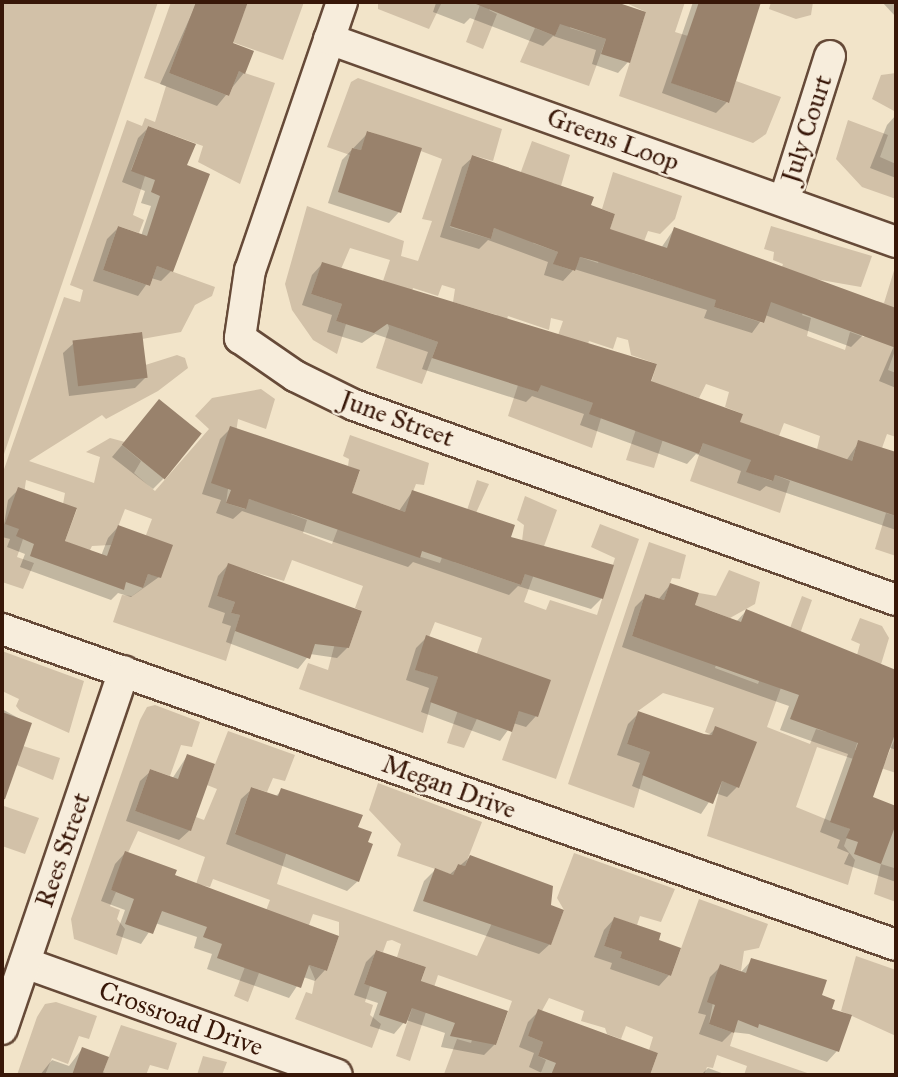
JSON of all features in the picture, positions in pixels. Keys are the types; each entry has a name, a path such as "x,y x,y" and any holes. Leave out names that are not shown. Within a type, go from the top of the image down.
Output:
{"street":[{"name":"June Street","path":"342,2 250,270 240,338 295,376 354,405 896,600"},
{"name":"Greens Loop","path":"329,40 896,242"},
{"name":"July Court","path":"784,201 830,56"},
{"name":"Megan Drive","path":"2,629 896,945"},
{"name":"Rees Street","path":"2,1029 124,671"},
{"name":"Crossroad Drive","path":"25,963 337,1075"}],"shaded area":[{"path":"2,2 158,2 2,460"},
{"path":"171,2 209,2 243,15 248,2 304,2 283,60 187,26 169,73 229,96 239,71 275,83 240,184 198,162 203,146 148,126 131,170 145,176 133,215 144,220 139,233 118,226 103,270 150,286 157,266 215,287 212,296 195,305 181,332 142,339 141,332 73,341 79,386 177,355 185,358 188,368 158,391 106,419 102,415 29,461 94,483 100,457 86,452 110,438 125,442 122,445 141,461 134,473 155,491 209,429 195,416 212,398 261,389 275,399 266,429 238,419 226,503 245,509 249,499 262,503 309,462 291,514 307,520 303,533 332,544 360,471 348,466 349,459 343,456 350,435 429,463 424,485 416,484 405,512 380,503 368,540 440,563 457,515 465,516 477,480 489,484 454,562 521,585 535,546 522,541 524,525 517,520 525,496 557,510 524,602 546,610 550,600 597,615 615,558 591,547 600,524 639,539 556,779 502,760 519,711 551,680 479,714 464,748 447,743 482,638 435,622 416,670 438,677 423,733 299,689 308,663 328,670 335,643 349,648 362,611 355,608 363,586 292,560 284,581 228,564 217,596 235,602 231,613 240,615 226,661 113,622 122,595 132,596 143,588 148,574 161,577 146,535 152,519 125,509 111,545 92,546 89,552 65,541 77,509 63,504 65,493 26,480 19,529 23,539 17,557 34,563 23,589 2,582 2,475 64,297 80,302 83,290 70,285 127,120 142,126 145,118 155,122 166,86 144,78"},
{"path":"378,2 442,2 429,29 378,9"},
{"path":"481,2 493,2 489,10 497,14 483,49 466,42"},
{"path":"568,2 578,2 570,28 606,39 589,86 520,62 535,28 555,36"},
{"path":"624,2 685,2 675,32 688,36 672,83 728,103 736,81 781,97 766,134 753,143 619,96 646,12"},
{"path":"771,2 813,2 811,15 796,19 769,9"},
{"path":"896,73 896,112 872,99 881,75"},
{"path":"358,78 502,129 493,161 472,155 450,227 491,239 494,228 500,230 532,141 570,155 561,186 553,183 533,243 558,252 554,264 574,271 580,257 598,263 615,214 602,209 613,172 682,196 675,219 660,234 648,231 632,273 683,289 720,289 714,307 763,323 783,264 773,260 774,252 764,249 771,226 872,256 861,287 815,279 802,315 811,318 807,336 845,350 850,332 864,337 877,301 884,303 896,264 896,348 888,370 896,373 896,437 887,434 882,448 858,441 843,489 817,449 820,436 784,423 779,436 761,430 747,472 772,481 775,475 790,481 780,513 690,481 703,443 743,414 725,407 729,392 706,384 699,398 678,391 654,468 626,460 657,364 631,355 628,340 617,337 613,349 589,341 571,395 593,403 601,418 592,448 508,416 518,385 538,392 563,321 551,318 549,330 508,316 495,352 487,347 497,315 453,302 455,289 442,285 438,296 413,288 399,328 438,342 422,384 376,368 389,328 379,293 390,260 350,248 341,269 322,263 311,294 342,304 336,321 346,324 337,354 313,340 292,310 285,284 307,206 404,241 401,256 418,261 432,221 422,219 442,159 368,131 361,150 352,148 350,155 327,147 351,82"},
{"path":"848,120 888,135 880,157 896,164 896,199 862,187 836,159"},
{"path":"886,513 896,516 896,556 875,549"},
{"path":"649,542 686,555 680,579 672,578 664,600 645,594 632,636 679,652 699,593 716,596 729,570 760,582 755,604 730,618 709,610 696,647 719,655 715,668 758,684 762,673 772,676 802,596 812,600 767,727 810,744 816,729 827,732 857,655 860,644 851,640 860,618 882,626 889,638 855,750 885,762 896,736 896,773 817,747 796,807 850,829 844,846 855,860 848,885 707,836 722,781 739,787 712,735 705,732 714,708 663,693 638,711 627,744 650,752 634,808 568,784"},
{"path":"2,651 84,681 69,733 20,711 16,706 19,699 2,691"},
{"path":"155,705 200,722 192,747 181,745 170,776 150,769 135,811 191,830 196,817 204,820 217,789 207,785 228,731 295,755 285,781 273,778 267,792 251,787 235,833 287,851 277,884 477,956 492,923 551,944 564,910 557,898 574,853 675,889 661,922 640,916 637,925 614,918 604,946 622,952 620,958 671,976 699,899 768,924 759,948 744,951 741,971 720,964 709,1024 734,1033 730,1046 813,1075 744,1075 747,1066 717,1055 713,1068 707,1067 704,1075 650,1075 658,1053 649,1050 653,1037 626,1026 621,1039 607,1034 605,1028 581,1021 584,1011 549,998 528,1036 543,1042 538,1056 546,1060 540,1075 444,1074 457,1039 471,1043 473,1037 496,1045 512,1001 438,975 410,1061 396,1056 426,967 397,957 401,944 392,940 387,941 383,952 376,950 364,984 370,986 365,1002 373,1005 370,1015 381,1024 372,1048 295,1019 306,992 312,994 315,979 309,965 327,971 339,936 339,922 313,914 309,925 255,971 259,973 248,1002 234,996 270,900 213,879 210,887 196,884 205,857 138,831 111,890 116,892 110,906 120,910 117,919 125,929 117,955 74,939 71,919 140,720 147,707"},
{"path":"2,739 60,758 53,780 2,759"},
{"path":"378,783 482,822 465,866 458,864 453,875 397,856 401,844 369,810"},
{"path":"4,806 39,818 25,854 2,846"},
{"path":"896,863 896,902 874,894 881,864 894,868"},
{"path":"856,956 896,970 896,1036 841,1011"},
{"path":"56,1002 97,1016 89,1039 79,1036 68,1064 52,1058 45,1075 17,1075 37,1017 45,1004"},
{"path":"121,1025 177,1043 168,1070 150,1065 146,1075 102,1075"},
{"path":"203,1056 227,1062 222,1075 197,1075"}],"building":[{"path":"196,2 248,2 233,43 254,51 245,74 239,71 229,96 169,73"},
{"path":"471,2 616,2 646,12 630,63 601,54 606,39 560,24 555,36"},
{"path":"699,2 761,2 729,103 671,83"},
{"path":"148,126 196,144 187,165 210,174 173,272 157,266 150,286 103,270 118,226 147,236 160,196 151,192 155,180 131,171"},
{"path":"367,131 422,148 401,213 338,192 352,148 361,150"},
{"path":"472,155 594,197 591,205 615,214 610,229 667,248 674,227 896,308 896,348 771,302 764,323 714,307 716,300 599,262 580,257 575,271 553,264 558,252 494,228 491,239 450,226"},
{"path":"322,262 657,364 651,381 743,414 740,422 852,461 858,440 896,452 896,516 775,475 773,481 746,472 751,460 703,443 699,454 589,414 593,403 541,385 538,392 432,358 438,342 387,324 374,333 336,321 342,304 311,294"},
{"path":"142,332 148,378 78,386 73,341"},
{"path":"159,399 202,434 165,479 122,445"},
{"path":"230,426 360,470 352,493 405,512 412,490 515,525 511,537 614,565 603,599 525,574 521,585 422,551 420,558 249,499 246,509 226,503 231,490 211,483"},
{"path":"18,487 77,508 65,541 107,556 118,525 173,545 161,578 148,574 143,588 126,582 124,590 30,556 34,544 16,536 19,529 5,524"},
{"path":"228,563 362,611 349,648 315,644 310,659 235,631 240,615 231,613 235,602 217,596"},
{"path":"670,583 699,593 695,605 741,622 746,609 896,670 896,731 873,797 896,806 896,824 881,864 854,854 858,842 846,838 850,829 830,822 858,743 790,719 799,695 632,636 645,594 664,600"},
{"path":"426,635 551,680 538,717 519,711 512,732 430,702 438,677 415,670"},
{"path":"638,711 704,734 712,735 715,726 757,742 739,788 722,781 713,804 642,775 650,752 627,744"},
{"path":"2,712 32,723 5,799 2,799"},
{"path":"187,754 215,764 191,831 135,811 150,769 178,779"},
{"path":"251,787 278,796 281,788 363,815 358,827 372,832 368,842 373,844 359,882 235,834"},
{"path":"125,851 177,870 175,875 339,936 327,971 309,965 301,988 217,958 222,944 203,937 207,927 162,911 153,934 125,924 134,899 111,890"},
{"path":"470,855 553,886 551,905 564,910 551,945 423,901 435,868 453,875 458,864 465,866"},
{"path":"614,917 661,933 659,940 681,948 671,976 620,958 622,952 604,946"},
{"path":"376,950 426,967 421,981 508,1011 496,1045 450,1036 455,1023 412,1008 406,1024 379,1015 387,992 364,984"},
{"path":"751,958 827,980 822,995 835,1000 832,1009 852,1015 839,1052 759,1024 758,1028 738,1020 734,1033 709,1024 715,1005 707,1002 720,964 746,973"},
{"path":"538,1009 658,1053 650,1075 551,1075 556,1063 538,1056 543,1042 528,1036"},
{"path":"82,1047 109,1057 102,1075 72,1075"}]}
